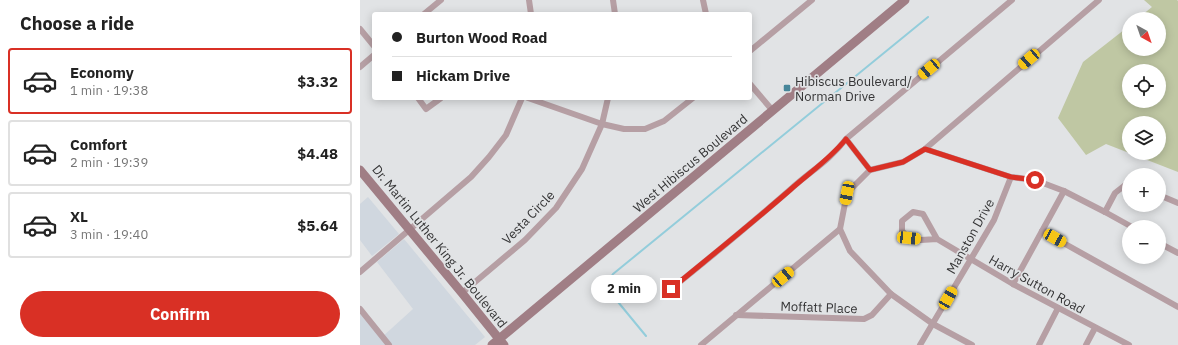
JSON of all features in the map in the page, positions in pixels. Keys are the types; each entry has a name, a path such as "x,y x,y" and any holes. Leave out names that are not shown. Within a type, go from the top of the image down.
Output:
{"street":[{"path":"426,12 441,0"},
{"path":"529,0 531,12"},
{"path":"613,0 615,12"},
{"path":"703,0 706,12"},
{"path":"752,49 812,0"},
{"name":"West Hibiscus Boulevard","path":"499,343 905,0"},
{"path":"671,289 827,160 846,139 1012,0"},
{"path":"972,345 932,324 891,294 850,251 840,229 847,193 870,170 903,162 925,149 1098,0"},
{"path":"360,29 372,44"},
{"path":"360,67 372,57"},
{"path":"752,86 773,111"},
{"path":"419,100 426,109 438,100"},
{"path":"360,272 471,177 506,136 521,100"},
{"path":"534,100 602,124 624,129 645,128 664,122 691,100"},
{"name":"Vesta Circle","path":"462,292 525,240 556,208 582,169 602,124 608,100"},
{"path":"846,139 870,170"},
{"path":"925,149 1011,177 1035,180 1064,191 1122,221"},
{"name":"Dr. Martin Luther King Jr. Boulevard","path":"360,170 462,292 499,343"},
{"name":"Manston Drive","path":"920,345 994,220 1011,177"},
{"path":"1105,212 1115,192 1122,187"},
{"path":"1013,284 1064,191"},
{"path":"1166,198 1178,203"},
{"name":"Harry Sutton Road","path":"937,239 921,240 909,238 902,231 902,221 912,212 923,214 937,239 1013,284 1121,343 1129,345"},
{"path":"701,345 840,229"},
{"path":"1042,231 1178,307"},
{"path":"1166,247 1178,254"},
{"name":"Moffatt Place","path":"736,315 864,319 872,314 891,294"},
{"path":"1038,345 1058,308"},
{"path":"360,309 390,345"},
{"path":"1086,345 1095,328"}],"shaded area":[{"path":"368,197 399,234 372,256 360,240 360,204"},
{"path":"404,239 485,337 475,345 360,345 360,312 381,338 413,309 377,262"}],"green space":[{"path":"1144,0 1178,1 1178,172 1147,160 1166,160 1166,116 1122,116 1122,150 1106,144 1086,155 1058,118 1083,62 1122,31 1122,56 1166,56 1166,12 1146,12 1152,7"}],"waterway":[{"path":"646,336 609,291 608,282 613,274 928,17"}],"place":[{"name":"Hibiscus Boulevard/ Norman Drive","path":"787,88"}],"route":[{"path":"671,289 827,160 846,139 870,170 903,162 925,149 1011,177 1035,180"}]}
